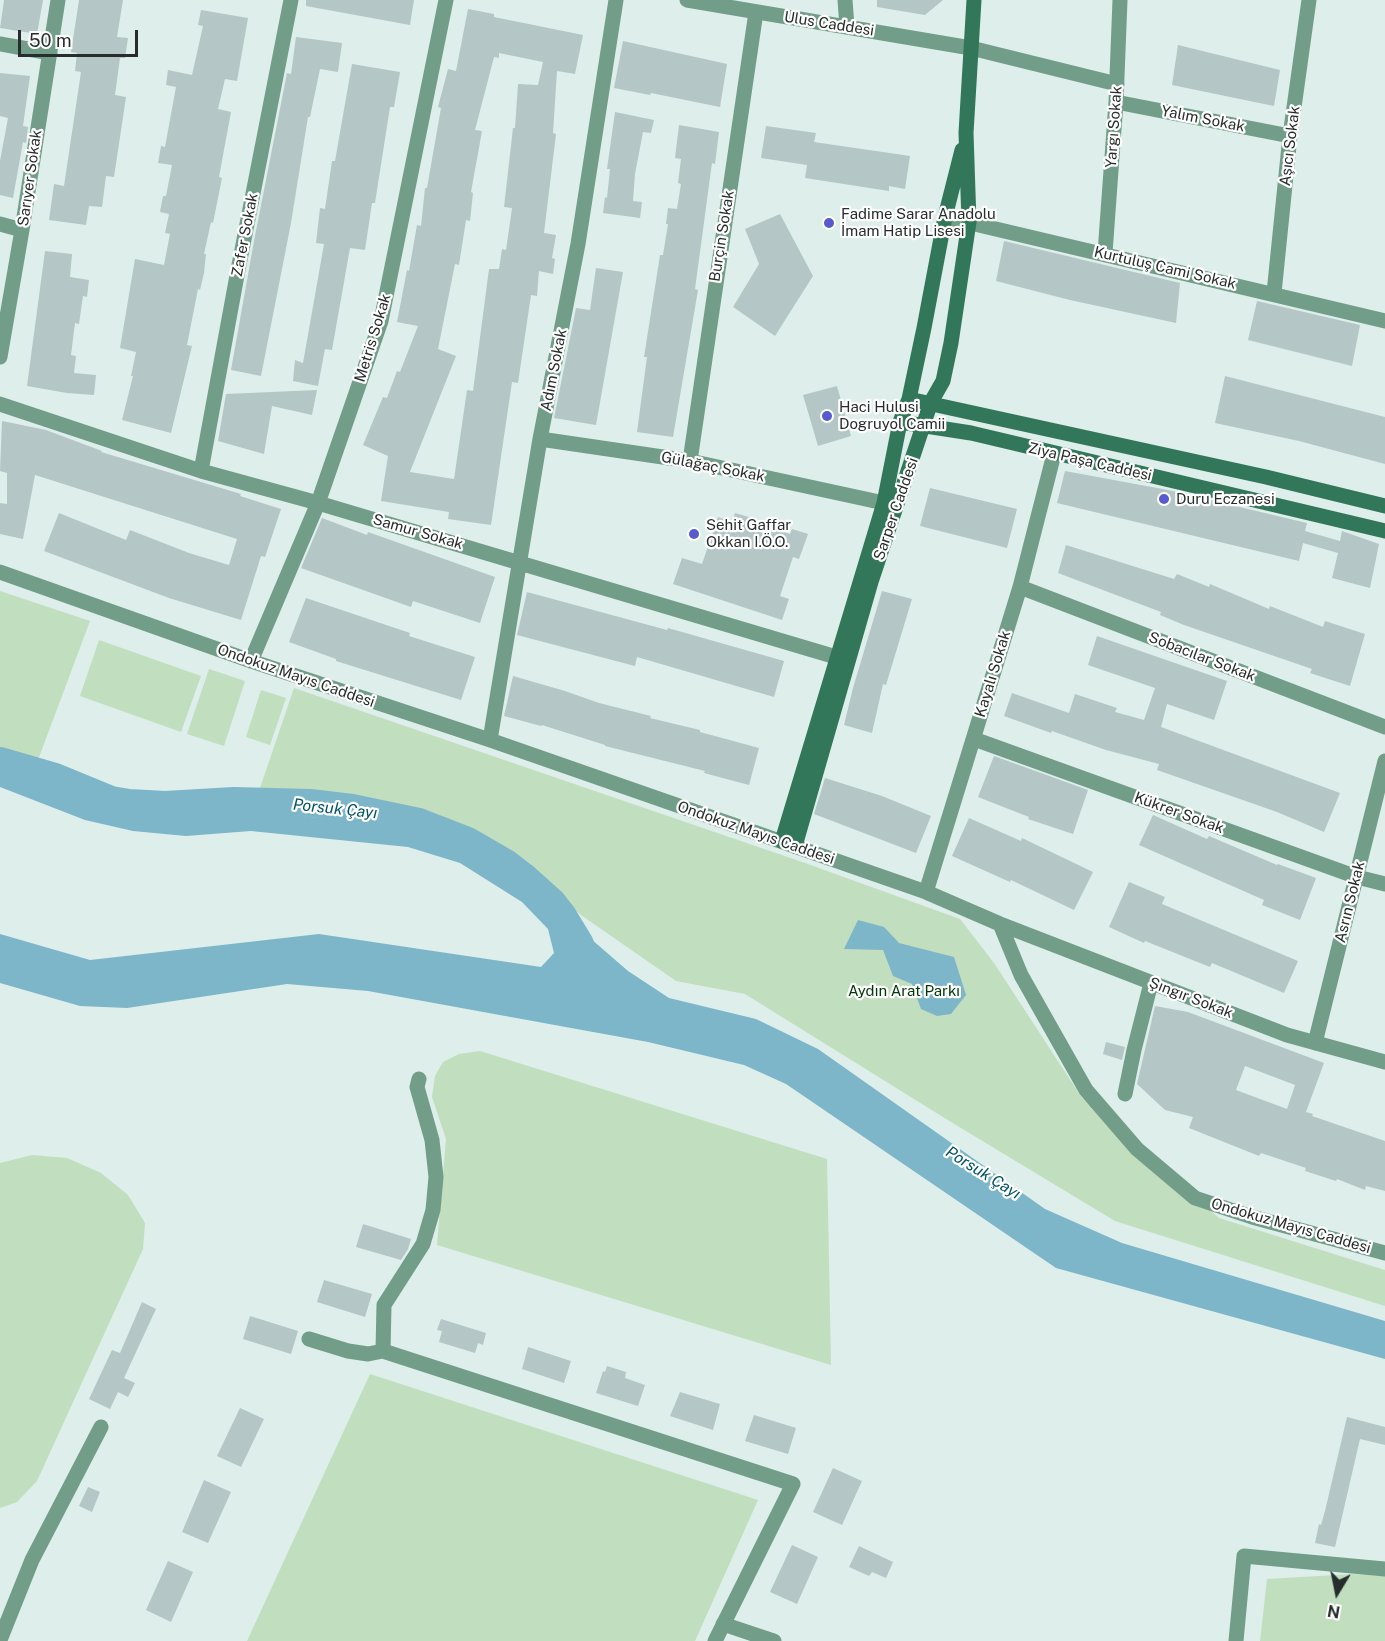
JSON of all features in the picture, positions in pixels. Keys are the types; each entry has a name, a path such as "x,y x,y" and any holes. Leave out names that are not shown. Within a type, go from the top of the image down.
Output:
{"main road":[{"name":"Sarper Caddesi","path":"788,844 931,402 943,381 969,222 966,133 974,0"},
{"name":"Sarper Caddesi","path":"788,844 836,657 884,503 900,422 909,399 945,217 966,133"},
{"name":"Ziya Paşa Caddesi","path":"909,399 1255,474 1385,506"},
{"name":"Ziya Paşa Caddesi","path":"900,422 971,433 1385,531"}],"street":[{"name":"Sarıyer Sokak","path":"0,357 58,0"},
{"name":"Zafer Sokak","path":"201,471 291,0"},
{"name":"Metris Sokak","path":"251,661 318,502 381,321 446,0"},
{"name":"Adım Sokak","path":"490,741 540,439 578,244 616,0"},
{"name":"Ulus Caddesi","path":"687,0 971,48 1117,84"},
{"path":"845,0 847,27"},
{"name":"Yargı Sokak","path":"1105,253 1116,102 1120,0"},
{"name":"Aşıcı Sokak","path":"1274,293 1290,136 1309,0"},
{"name":"Burçin Sokak","path":"690,461 756,12"},
{"path":"0,44 50,53"},
{"name":"Yalım Sokak","path":"1116,102 1290,136"},
{"name":"Kurtuluş Cami Sokak","path":"945,217 1385,321"},
{"path":"0,224 22,230"},
{"name":"Samur Sokak","path":"0,404 201,471 318,502 836,657"},
{"name":"Gülağaç Sokak","path":"540,439 690,461 884,503"},
{"name":"Kayalı Sokak","path":"926,892 1020,587 1054,454"},
{"name":"Ondokuz Mayıs Caddesi","path":"0,572 251,661 926,892 1000,924 1021,975 1086,1090 1137,1149 1195,1198 1252,1217 1385,1253"},
{"name":"Sobacılar Sokak","path":"1020,587 1385,727"},
{"name":"Kükrer Sokak","path":"974,739 1357,877 1385,884"},
{"name":"Asrın Sokak","path":"1315,1043 1385,761"},
{"name":"Şıngır Sokak","path":"1000,924 1287,1035 1385,1062"},
{"path":"1125,1094 1152,983"},
{"path":"382,1351 384,1305 423,1244 433,1210 436,1178 432,1140 417,1087 419,1078"},
{"path":"309,1339 348,1351 368,1354 382,1351 793,1484 715,1641"},
{"path":"0,1640 32,1560 101,1427"},
{"path":"1236,1641 1244,1556 1385,1569"},
{"path":"723,1623 774,1641"}],"green space":[{"path":"0,591 90,621 38,760 0,752"},
{"path":"99,640 201,676 181,732 80,696"},
{"path":"209,669 245,681 224,746 187,734"},
{"name":"Aydın Arat Parkı","path":"294,688 805,863 960,919 994,963 1082,1098 1219,1218 1385,1270 1385,1306 1115,1221 745,994 676,981 581,915 498,844 388,807 259,791"},
{"path":"261,690 286,698 270,745 246,737"},
{"path":"480,1051 827,1159 831,1365 437,1245 446,1139 432,1097 435,1076 443,1062 459,1054"},
{"path":"32,1155 67,1158 101,1173 128,1195 145,1223 143,1249 37,1481 17,1502 0,1508 0,1163"},
{"path":"370,1374 758,1500 695,1641 247,1641"},
{"path":"1353,1574 1385,1576 1385,1641 1260,1641 1267,1579"}],"water":[{"path":"0,765 115,809 167,817 250,811 400,826 450,840 508,867 628,971 669,998 756,1019 818,1049 1045,1209 1122,1243 1385,1321 1385,1359 1056,1268 786,1084 744,1065 648,1042 368,991 287,984 127,1008 80,1006 0,983 0,934 90,960 319,934 541,967 554,953 548,929 522,902 460,863 408,847 251,831 186,836 133,831 85,820 0,787"},
{"path":"858,920 884,927 899,943 954,957 966,995 951,1014 937,1016 921,1009 912,984 893,976 883,950 844,949"}],"building":[{"path":"4,0 43,0 37,34 0,28"},
{"path":"79,0 123,0 117,37 128,38 125,58 120,58 115,95 126,97 114,177 106,176 102,207 89,206 86,225 49,220 54,184 64,186 81,72 75,71 77,53 71,52"},
{"path":"306,0 414,0 410,25 306,6"},
{"path":"877,0 943,0 925,15 877,7"},
{"path":"468,9 494,14 494,17 583,35 575,74 557,71 553,133 556,134 544,233 556,235 552,258 555,259 553,274 539,271 537,296 531,295 518,383 512,382 491,525 448,519 449,512 381,501 388,456 363,445 383,397 387,398 397,371 400,372 418,326 397,322 417,225 421,226 425,188 427,188 441,108 438,107 448,69 456,71","holes":["499,53 543,62 538,85 518,84 515,128 513,128 504,207 512,208 506,250 502,249 499,269 489,269 473,391 467,390 454,479 410,472 456,356 438,349 455,264 459,265 466,220 470,221 473,193 471,192 482,131 475,130 494,57 499,58"]},
{"path":"201,10 248,18 237,81 225,79 218,109 231,112 219,177 222,178 204,254 206,254 204,273 200,290 198,289 187,345 192,346 171,433 122,420 133,376 131,376 136,352 120,348 135,259 164,265 170,234 165,233 169,214 160,212 163,196 166,196 172,165 158,163 161,146 165,147 176,87 166,85 168,70 192,75 203,26 198,25"},
{"path":"296,37 342,43 338,72 320,69 310,117 308,117 291,223 261,376 231,370 287,73 291,74"},
{"path":"623,41 727,64 720,107 614,88"},
{"path":"1178,45 1280,70 1274,106 1172,85"},
{"path":"352,64 400,72 394,107 390,107 365,250 350,248 332,350 325,349 318,386 293,381 295,360 303,363 324,244 316,243 320,208 325,209 332,161 335,161"},
{"path":"0,73 30,76 23,126 28,127 26,143 23,142 13,198 0,195 0,161 8,118 0,116"},
{"path":"615,112 654,120 651,133 643,132 635,174 633,201 642,202 640,218 603,213 605,197 607,198 610,169 607,169"},
{"path":"679,125 719,132 715,164 712,163 695,289 698,290 673,437 637,432 647,357 644,357 660,255 663,255 668,224 666,224 668,208 677,209 681,184 678,183 681,159 675,158"},
{"path":"766,126 816,133 814,142 910,156 905,189 889,186 889,191 805,178 807,165 761,158"},
{"path":"780,214 813,276 775,336 733,307 759,264 745,229"},
{"path":"1004,241 1180,283 1176,323 996,281"},
{"path":"45,251 72,254 70,277 89,280 87,297 83,296 79,324 75,323 71,355 76,356 74,373 96,375 94,395 27,386"},
{"path":"596,268 623,272 596,425 554,418 576,308 590,310"},
{"path":"1257,301 1360,325 1352,366 1248,340"},
{"path":"1225,376 1385,417 1385,464 1299,441 1215,423"},
{"name":"Haci Hulusi Dogruyol Camii","path":"837,386 851,436 818,446 803,395"},
{"path":"317,390 312,415 272,406 264,454 218,441 226,394"},
{"path":"2,421 46,430 101,452 241,494 240,496 281,509 265,557 261,556 241,620 169,598 44,551 59,513 126,540 130,530 189,553 229,565 237,539 35,475 23,539 0,534 0,503 7,504 7,473 0,471"},
{"path":"1065,471 1168,490 1307,523 1305,531 1340,541 1342,531 1379,544 1370,588 1332,578 1338,553 1303,543 1299,561 1057,503"},
{"path":"930,488 1017,509 1007,548 920,526"},
{"path":"735,513 790,534 792,529 808,534 799,559 793,557 780,596 789,599 782,620 673,584 682,558 702,564 718,517 732,522"},
{"path":"322,518 495,577 480,623 413,601 411,607 301,568"},
{"path":"1066,545 1174,579 1177,574 1209,587 1210,584 1269,609 1270,606 1323,627 1325,621 1365,634 1350,686 1310,673 1312,669 1184,625 1160,615 1161,612 1058,573"},
{"path":"882,591 912,599 886,685 883,684 872,733 844,725"},
{"path":"527,592 784,661 774,697 637,657 635,666 517,635"},
{"path":"306,598 410,633 409,636 475,657 461,700 336,661 336,659 289,642"},
{"path":"1097,636 1227,681 1214,720 1167,704 1161,727 1340,793 1324,832 1277,812 1157,770 1159,764 1106,750 1052,731 1051,733 1004,716 1012,693 1069,713 1075,694 1117,708 1115,712 1144,720 1155,688 1088,665"},
{"path":"513,676 599,703 651,716 650,718 759,748 749,785 504,716"},
{"path":"994,756 1088,790 1073,834 1028,819 1029,817 978,797"},
{"path":"825,778 882,796 931,816 916,853 814,814"},
{"path":"1153,815 1207,839 1209,836 1277,865 1316,878 1300,920 1262,905 1264,900 1139,845"},
{"path":"969,818 1021,841 1022,838 1093,872 1074,910 1011,880 1010,882 952,856"},
{"path":"1129,882 1165,897 1162,904 1298,961 1284,993 1212,963 1210,967 1145,941 1144,943 1109,927"},
{"path":"1155,1006 1188,1012 1324,1063 1306,1112 1385,1141 1385,1191 1366,1186 1365,1190 1337,1179 1336,1181 1261,1153 1259,1156 1189,1128 1193,1117 1165,1110 1137,1084","holes":["1245,1066 1295,1085 1287,1109 1236,1090"]},
{"path":"1106,1042 1125,1047 1122,1060 1103,1054"},
{"path":"363,1224 411,1239 401,1260 356,1247"},
{"path":"324,1280 372,1294 365,1317 317,1302"},
{"path":"142,1302 156,1309 124,1378 135,1383 128,1397 118,1392 110,1409 89,1399 112,1350 120,1353"},
{"path":"250,1316 298,1331 291,1354 243,1339"},
{"path":"441,1319 486,1333 483,1345 478,1343 475,1353 439,1342 442,1331 437,1330"},
{"path":"528,1347 571,1361 564,1383 522,1369"},
{"path":"607,1366 626,1372 625,1378 645,1385 638,1406 596,1393 603,1371 605,1372"},
{"path":"680,1392 720,1404 713,1430 670,1416"},
{"path":"240,1408 264,1419 241,1467 217,1456"},
{"path":"754,1415 796,1428 788,1454 745,1441"},
{"path":"1347,1417 1385,1427 1385,1445 1360,1439 1335,1547 1315,1543 1319,1524 1321,1525 1325,1511"},
{"path":"833,1468 862,1481 842,1525 813,1512"},
{"path":"204,1480 231,1492 208,1543 182,1532"},
{"path":"88,1487 100,1492 92,1512 79,1506"},
{"path":"792,1545 818,1557 797,1604 770,1592"},
{"path":"859,1546 893,1562 886,1578 872,1572 869,1576 849,1567"},
{"path":"168,1561 193,1572 171,1622 146,1610"}],"waterway":[{"name":"Porsuk Çayı","path":"0,761 55,777 111,800 129,803 165,805 234,801 310,803 352,808 419,822 468,841 506,863 552,902 580,944"}],"place":[{"name":"Fadime Sarar Anadolu İmam Hatip Lisesi","path":"829,223"},
{"name":"Haci Hulusi Dogruyol Camii","path":"827,416"},
{"name":"Duru Eczanesi","path":"1164,499"},
{"name":"Sehit Gaffar Okkan I.Ö.O.","path":"694,534"}]}
